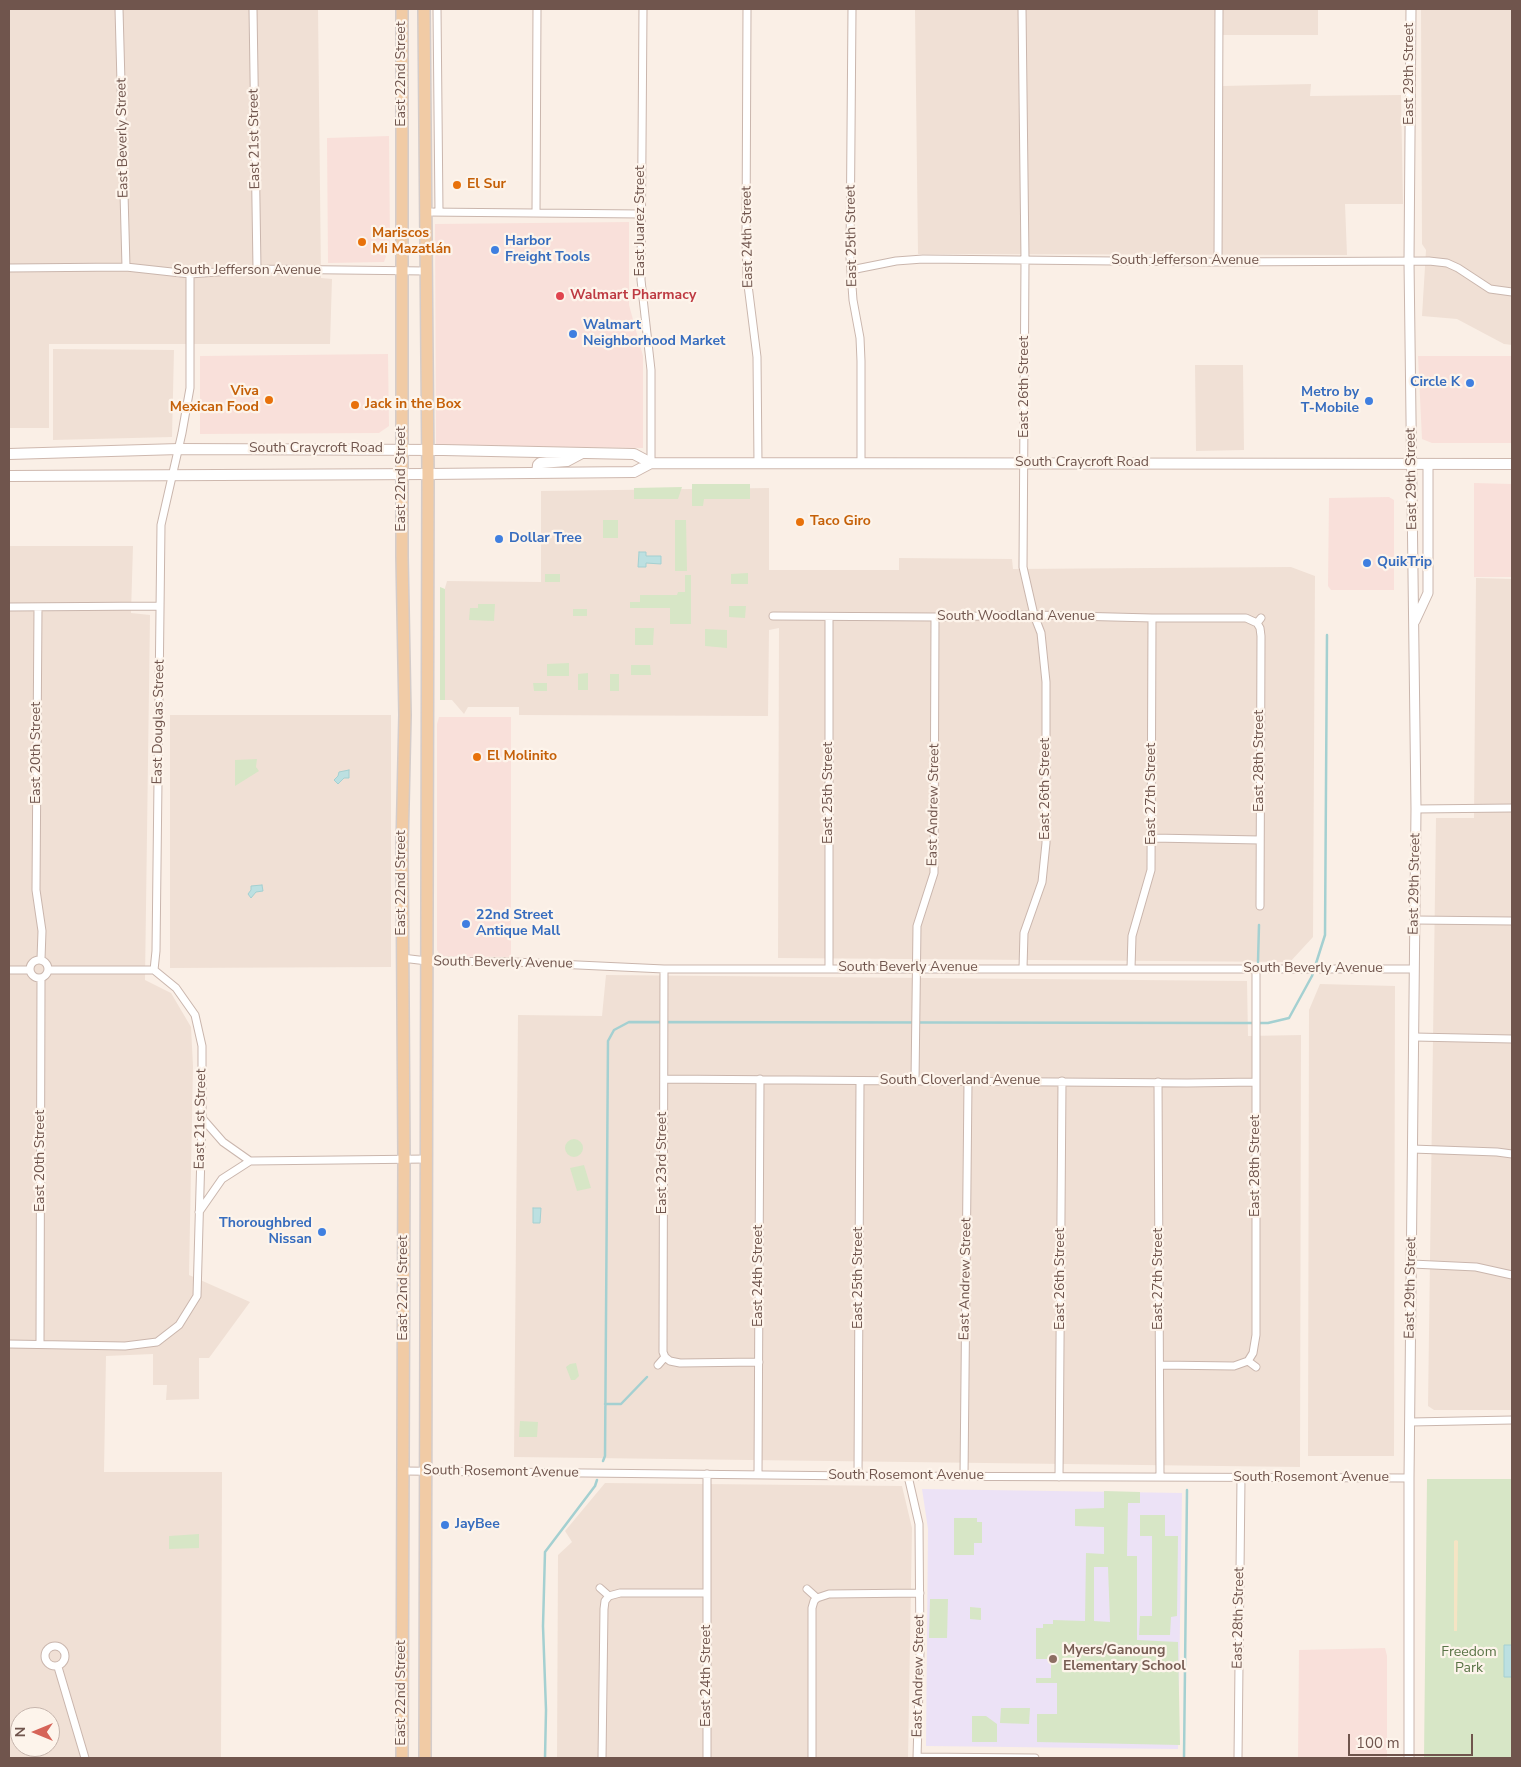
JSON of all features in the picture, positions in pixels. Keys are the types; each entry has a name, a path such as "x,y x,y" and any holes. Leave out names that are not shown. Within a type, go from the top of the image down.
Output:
{"main road":[{"name":"East 22nd Street","path":"402,9 402,592 405,715 402,958 404,1159 402,1758"},
{"name":"East 22nd Street","path":"424,9 428,450 425,1758"},
{"name":"South Craycroft Road","path":"9,454 179,449 428,450 634,454 651,463 1512,464"},
{"path":"537,473 540,463 567,461 583,452"},
{"name":"South Craycroft Road","path":"9,476 634,472 651,463"},
{"path":"402,1742 425,1742"}],"street":[{"name":"East Beverly Street","path":"119,9 126,267"},
{"name":"East 21st Street","path":"253,9 257,269"},
{"path":"437,9 439,212"},
{"path":"536,212 537,9"},
{"name":"East Juarez Street","path":"643,9 641,280 651,370 651,463"},
{"name":"East 24th Street","path":"748,9 747,269 757,357 758,464"},
{"name":"East 25th Street","path":"852,9 851,270 861,361 861,463"},
{"name":"East 26th Street","path":"1022,9 1025,260 1023,568 1034,615 1042,633 1046,682 1046,855 1042,882 1024,932 1023,968"},
{"path":"1218,9 1218,262"},
{"name":"East 29th Street","path":"1409,1758 1409,1478 1416,809 1408,261 1410,9"},
{"path":"426,212 641,214"},
{"name":"South Jefferson Avenue","path":"851,270 896,261 923,259 1218,262 1429,261 1447,263 1458,268 1490,289 1512,292"},
{"name":"South Jefferson Avenue","path":"9,268 126,267 190,274 257,269 426,271"},
{"path":"172,475 179,449 190,388 190,274"},
{"path":"1414,623 1428,593 1428,464"},
{"name":"East Douglas Street","path":"154,970 156,952 161,525 172,475"},
{"path":"9,607 160,606"},
{"name":"East 20th Street","path":"38,607 36,890 42,931 41,959"},
{"name":"South Woodland Avenue","path":"773,616 935,617 1034,615 1246,618 1259,621"},
{"name":"East 25th Street","path":"829,617 829,968"},
{"name":"East Andrew Street","path":"916,1080 917,926 934,873 935,617"},
{"name":"East 27th Street","path":"1131,968 1132,936 1151,870 1152,618"},
{"name":"East 28th Street","path":"1259,621 1260,906"},
{"path":"1416,809 1512,808"},
{"path":"1152,838 1260,840"},
{"path":"1415,920 1512,921"},
{"name":"South Beverly Avenue","path":"402,958 427,961 514,962 664,969 1414,969"},
{"path":"41,959 46,962 48,970 47,974 41,978 33,976 30,970 32,962 41,959"},
{"name":"East 23rd Street","path":"664,969 662,1347 665,1357"},
{"name":"East 28th Street","path":"1248,1361 1253,1353 1256,1335 1256,969"},
{"path":"9,970 30,970"},
{"path":"48,970 154,970"},
{"name":"East 21st Street","path":"154,970 176,988 196,1015 202,1046 199,1212"},
{"name":"East 20th Street","path":"40,1344 41,978"},
{"path":"1414,1037 1512,1039"},
{"name":"South Cloverland Avenue","path":"664,1079 1256,1082"},
{"name":"East 24th Street","path":"758,1474 760,1079"},
{"name":"East 25th Street","path":"858,1476 860,1081"},
{"name":"East Andrew Street","path":"964,1476 968,1082"},
{"name":"East 26th Street","path":"1059,1477 1062,1082"},
{"name":"East 27th Street","path":"1158,1082 1160,1476"},
{"path":"202,1118 222,1142 250,1161 427,1159"},
{"path":"1412,1149 1512,1154"},
{"name":"East 21st Street","path":"199,1212 222,1179 250,1161"},
{"path":"9,1344 125,1346 157,1342 179,1326 197,1296 199,1212"},
{"path":"1412,1264 1476,1267 1512,1275"},
{"path":"658,1365 665,1357 670,1361 680,1363 759,1362"},
{"path":"1160,1365 1234,1366 1248,1361 1256,1367"},
{"path":"1411,1422 1512,1420"},
{"name":"South Rosemont Avenue","path":"404,1471 858,1476 1409,1478"},
{"name":"East 24th Street","path":"707,1474 707,1758"},
{"name":"East Andrew Street","path":"908,1476 919,1524 920,1593 917,1757"},
{"name":"East 28th Street","path":"1238,1758 1240,1478"},
{"path":"600,1588 609,1596"},
{"path":"807,1589 817,1598"},
{"path":"602,1758 605,1601 609,1596 620,1593 707,1593"},
{"path":"812,1758 812,1608 814,1601 828,1594 920,1593"},
{"path":"58,1667 85,1758"},
{"path":"917,1757 1035,1758"}],"shaded area":[{"path":"9,9 318,9 321,278 332,279 330,344 49,344 49,428 9,428"},
{"path":"915,9 1318,9 1318,35 1223,35 1223,86 1311,84 1310,96 1401,95 1403,204 1345,204 1347,255 918,254"},
{"path":"1421,9 1512,9 1512,345 1504,344 1457,319 1422,316 1426,250 1422,244"},
{"path":"389,136 390,245 384,262 328,263 327,138"},
{"path":"629,222 629,305 643,356 643,448 436,445 435,224"},
{"path":"53,349 174,350 172,437 53,440"},
{"path":"388,354 389,426 379,433 200,434 200,356"},
{"path":"1418,356 1512,356 1512,443 1432,443 1422,439"},
{"path":"1195,365 1243,365 1244,450 1196,451"},
{"path":"1474,483 1512,484 1512,577 1474,577"},
{"path":"769,488 769,570 899,570 899,558 1012,559 1013,569 1291,567 1315,576 1313,937 1290,962 778,958 779,628 769,630 768,716 519,715 519,707 468,707 464,714 452,700 445,700 445,588 447,581 541,582 541,491"},
{"path":"1389,497 1394,500 1394,590 1331,590 1328,586 1329,498"},
{"path":"9,546 133,546 131,613 150,615 145,980 171,993 191,1027 193,1066 189,1275 250,1302 209,1358 199,1358 199,1399 166,1400 167,1385 153,1385 153,1354 106,1356 104,1472 222,1472 221,1758 9,1758"},
{"path":"1476,578 1512,579 1512,1410 1434,1410 1428,1406 1436,818 1474,818"},
{"path":"170,715 391,715 391,967 170,968"},
{"path":"439,717 511,717 511,957 441,956 437,950 437,724"},
{"path":"606,975 1247,981 1248,1036 1301,1035 1300,1467 514,1457 518,1015 602,1016"},
{"path":"1320,984 1395,986 1394,1456 1308,1456 1309,1010"},
{"path":"605,1483 902,1486 912,1528 908,1758 557,1758 558,1555 572,1542 565,1531"},
{"name":"Myers/Ganoung Elementary School","path":"922,1489 1182,1493 1178,1749 926,1746 928,1529"},
{"path":"1385,1648 1387,1656 1387,1758 1298,1758 1299,1650"}],"green space":[{"path":"692,484 750,484 750,499 704,499 703,506 692,506"},
{"path":"682,487 678,499 634,499 634,488"},
{"path":"603,520 618,520 618,538 603,538"},
{"path":"675,520 686,520 687,571 675,571"},
{"path":"748,573 748,584 731,584 731,574"},
{"path":"545,574 560,574 560,582 545,582"},
{"path":"685,575 691,575 691,624 670,624 670,608 630,608 630,602 640,602 640,595 677,595 678,592 685,592"},
{"path":"440,587 445,589 445,700 440,700"},
{"path":"478,604 495,604 494,621 469,620 470,608 478,608"},
{"path":"729,606 746,606 745,618 729,617"},
{"path":"573,609 587,609 587,616 573,616"},
{"path":"635,628 654,628 653,645 635,645"},
{"path":"705,629 727,630 727,648 705,646"},
{"path":"569,663 569,676 547,676 547,664"},
{"path":"631,665 650,665 651,675 631,675"},
{"path":"588,673 588,690 578,690 578,674"},
{"path":"610,674 619,674 619,691 610,691"},
{"path":"533,683 547,683 547,691 534,691"},
{"path":"257,759 256,767 259,771 235,786 235,760"},
{"path":"574,1139 580,1142 583,1148 580,1154 574,1157 568,1154 565,1148 568,1142"},
{"path":"584,1165 591,1188 577,1191 570,1168"},
{"path":"576,1363 579,1376 575,1380 571,1380 566,1367"},
{"path":"520,1421 538,1422 537,1437 519,1437"},
{"name":"Freedom Park","path":"1427,1479 1512,1479 1512,1758 1424,1758"},
{"path":"1104,1491 1140,1492 1140,1503 1128,1503 1127,1556 1137,1556 1137,1640 1178,1642 1180,1745 1037,1742 1037,1714 1057,1714 1057,1683 1036,1683 1036,1678 1051,1678 1051,1659 1036,1659 1036,1628 1043,1628 1043,1624 1053,1624 1053,1620 1085,1621 1086,1553 1104,1554 1104,1527 1075,1526 1075,1509 1104,1508","holes":["1094,1567 1108,1567 1110,1622 1094,1621"]},
{"path":"1140,1515 1165,1515 1165,1536 1178,1536 1177,1616 1171,1617 1170,1635 1139,1635 1140,1616 1152,1616 1152,1536 1140,1536"},
{"path":"954,1518 977,1518 977,1522 982,1522 982,1543 974,1543 974,1555 954,1555"},
{"path":"199,1534 199,1548 169,1549 169,1536"},
{"path":"930,1599 948,1599 947,1638 929,1638"},
{"path":"970,1607 981,1608 981,1620 970,1619"},
{"path":"1001,1708 1030,1708 1029,1724 1000,1723"},
{"path":"972,1716 986,1716 997,1724 997,1742 972,1742"}],"sand":[{"path":"1454,1541 1458,1541 1457,1631 1454,1631"}],"water":[{"path":"639,552 646,552 646,556 661,556 661,564 646,563 646,567 638,567"},
{"path":"349,770 349,778 344,778 338,784 334,780 339,772"},
{"path":"262,885 263,891 256,892 251,898 248,894 251,886"},
{"path":"533,1208 541,1208 540,1223 533,1223"},
{"path":"1504,1645 1512,1645 1512,1677 1504,1677"}],"waterway":[{"path":"603,1461 605,1456 608,1041 614,1030 629,1022 1268,1023 1289,1018 1312,976 1325,935 1327,635"},
{"path":"1258,962 1259,925"},
{"path":"605,1404 621,1404 647,1377"},
{"path":"545,1758 546,1710 543,1626 545,1552 595,1486 597,1480"},
{"path":"1184,1758 1187,1490"}],"place":[{"name":"El Sur","path":"457,185"},
{"name":"Mariscos Mi Mazatlán","path":"362,242"},
{"name":"Harbor Freight Tools","path":"495,250"},
{"name":"Walmart Pharmacy","path":"560,296"},
{"name":"Walmart Neighborhood Market","path":"573,334"},
{"name":"Circle K","path":"1470,383"},
{"name":"Viva Mexican Food","path":"269,400"},
{"name":"Metro by T-Mobile","path":"1369,401"},
{"name":"Jack in the Box","path":"355,405"},
{"name":"Taco Giro","path":"800,522"},
{"name":"Dollar Tree","path":"499,539"},
{"name":"QuikTrip","path":"1367,563"},
{"name":"El Molinito","path":"477,757"},
{"name":"22nd Street Antique Mall","path":"466,924"},
{"name":"Thoroughbred Nissan","path":"322,1232"},
{"name":"JayBee","path":"445,1525"},
{"name":"Myers/Ganoung Elementary School","path":"1053,1659"}]}
